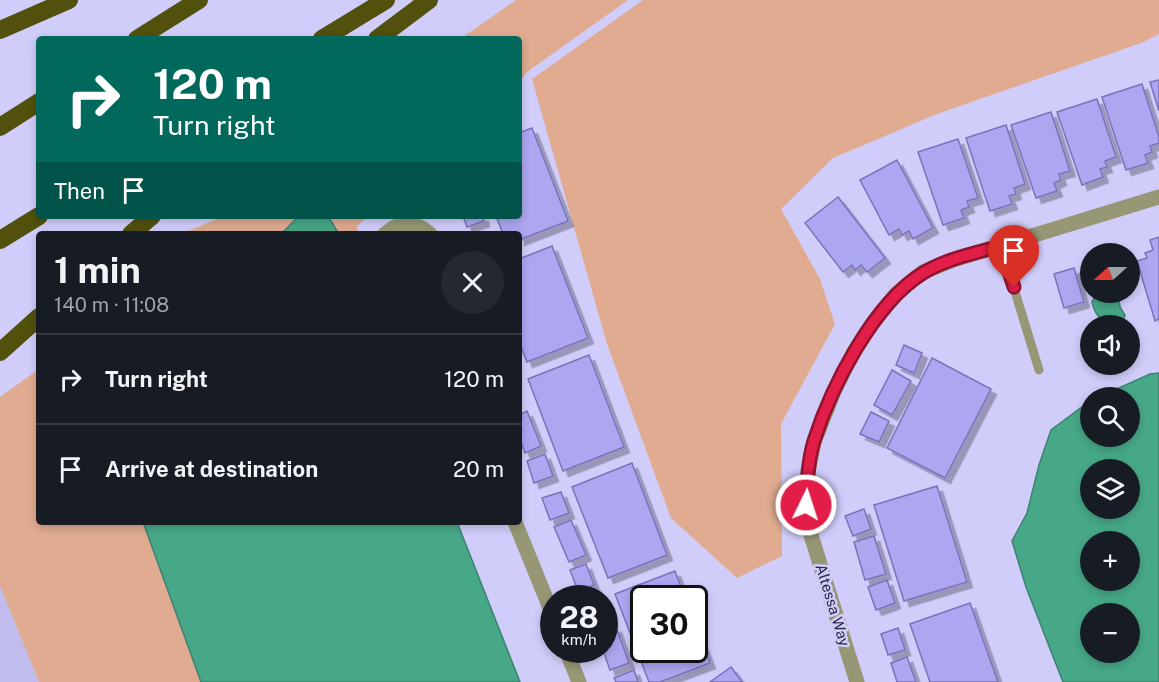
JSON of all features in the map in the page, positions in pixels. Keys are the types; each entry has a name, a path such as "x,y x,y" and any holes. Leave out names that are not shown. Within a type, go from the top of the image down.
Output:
{"highway":[{"path":"0,30 69,0"},
{"path":"142,36 199,0"},
{"path":"327,36 386,0"},
{"path":"381,36 429,0"},
{"path":"0,127 36,104"},
{"path":"0,240 36,218"},
{"path":"134,231 148,219"},
{"path":"0,352 36,320"}],"street":[{"name":"Altessa Way","path":"857,682 809,523 806,505 814,441 835,389 853,353 896,294 923,273 953,260 1159,197"},
{"path":"390,231 402,224 415,224 426,231"},
{"path":"516,525 541,585"},
{"path":"571,663 579,682"}],"lane":[{"path":"1001,246 1039,370"}],"shaded area":[{"path":"516,0 628,0 527,72 522,79 522,36 464,36"},
{"path":"643,0 1159,0 1159,34 1144,42 937,114 833,158 781,209 820,279 835,324 781,424 782,556 737,578 671,518 607,344 532,79"},
{"path":"217,219 296,219 284,231 188,231"},
{"path":"296,219 330,219 337,231 284,231"},
{"path":"330,219 365,219 357,226 357,231 337,231"},
{"path":"1092,303 1119,303 1125,315 1098,315"},
{"path":"36,371 36,525 144,525 201,682 39,682 0,586 0,397"},
{"path":"1159,373 1159,682 1063,682 1026,587 1012,541 1027,513 1039,465 1051,430 1080,408 1080,447 1140,447 1140,387 1121,387 1150,374"},
{"path":"144,525 458,525 520,682 201,682"},
{"path":"0,586 39,682 0,682"}],"building":[{"path":"1159,80 1159,111 1150,82"},
{"path":"1142,84 1159,143 1150,146 1152,152 1145,155 1148,163 1126,170 1102,97"},
{"path":"1097,99 1116,157 1105,161 1107,167 1100,169 1103,177 1082,185 1057,112"},
{"path":"1051,112 1070,171 1059,174 1061,180 1054,183 1057,191 1036,198 1011,125"},
{"path":"1006,125 1025,184 1014,188 1016,194 1009,196 1012,204 990,211 966,138"},
{"path":"532,128 568,221 522,239 522,231 502,231 497,219 522,219 522,132"},
{"path":"958,139 978,198 967,201 969,207 961,210 964,218 943,225 918,152"},
{"path":"897,160 933,228 913,239 909,231 902,235 899,229 889,235 860,180"},
{"path":"838,197 885,258 867,272 861,265 855,270 852,265 843,272 805,223"},
{"path":"464,219 484,219 484,221 467,227"},
{"path":"1159,237 1159,319 1155,321 1140,271 1140,260 1147,258 1145,253 1153,250 1150,240"},
{"path":"552,246 588,338 527,362 522,350 522,258"},
{"path":"1074,268 1080,288 1081,303 1064,308 1054,274"},
{"path":"904,345 922,353 914,373 896,365"},
{"path":"589,355 624,447 563,471 528,379"},
{"path":"932,358 991,389 945,478 887,448"},
{"path":"892,370 911,381 892,415 874,405"},
{"path":"527,411 541,446 525,453 522,445 522,414"},
{"path":"871,412 889,421 879,442 860,434"},
{"path":"545,454 553,476 534,483 527,461"},
{"path":"632,463 667,555 608,578 572,487"},
{"path":"937,486 967,582 904,601 874,505"},
{"path":"561,492 569,513 550,520 542,498"},
{"path":"864,509 871,529 853,536 845,516"},
{"path":"571,520 586,555 569,562 554,527"},
{"path":"874,536 886,574 865,580 854,542"},
{"path":"586,564 594,585 576,585 570,570"},
{"path":"675,571 680,585 638,585"},
{"path":"887,580 895,603 876,610 868,587"},
{"path":"630,588 630,633 618,602 618,593"},
{"path":"970,603 998,682 930,682 910,624"},
{"path":"898,628 905,650 888,655 881,634"},
{"path":"618,633 629,663 610,670 608,663 618,663"},
{"path":"907,657 916,682 897,682 891,663"},
{"path":"708,658 710,663 660,682 649,682 642,663 708,663"},
{"path":"731,667 742,682 710,682"},
{"path":"634,670 638,682 616,682 614,678"}],"route":[{"path":"806,505 808,472 814,441 835,389 853,353 896,294 923,273 953,260 1001,246 1014,287"}]}
